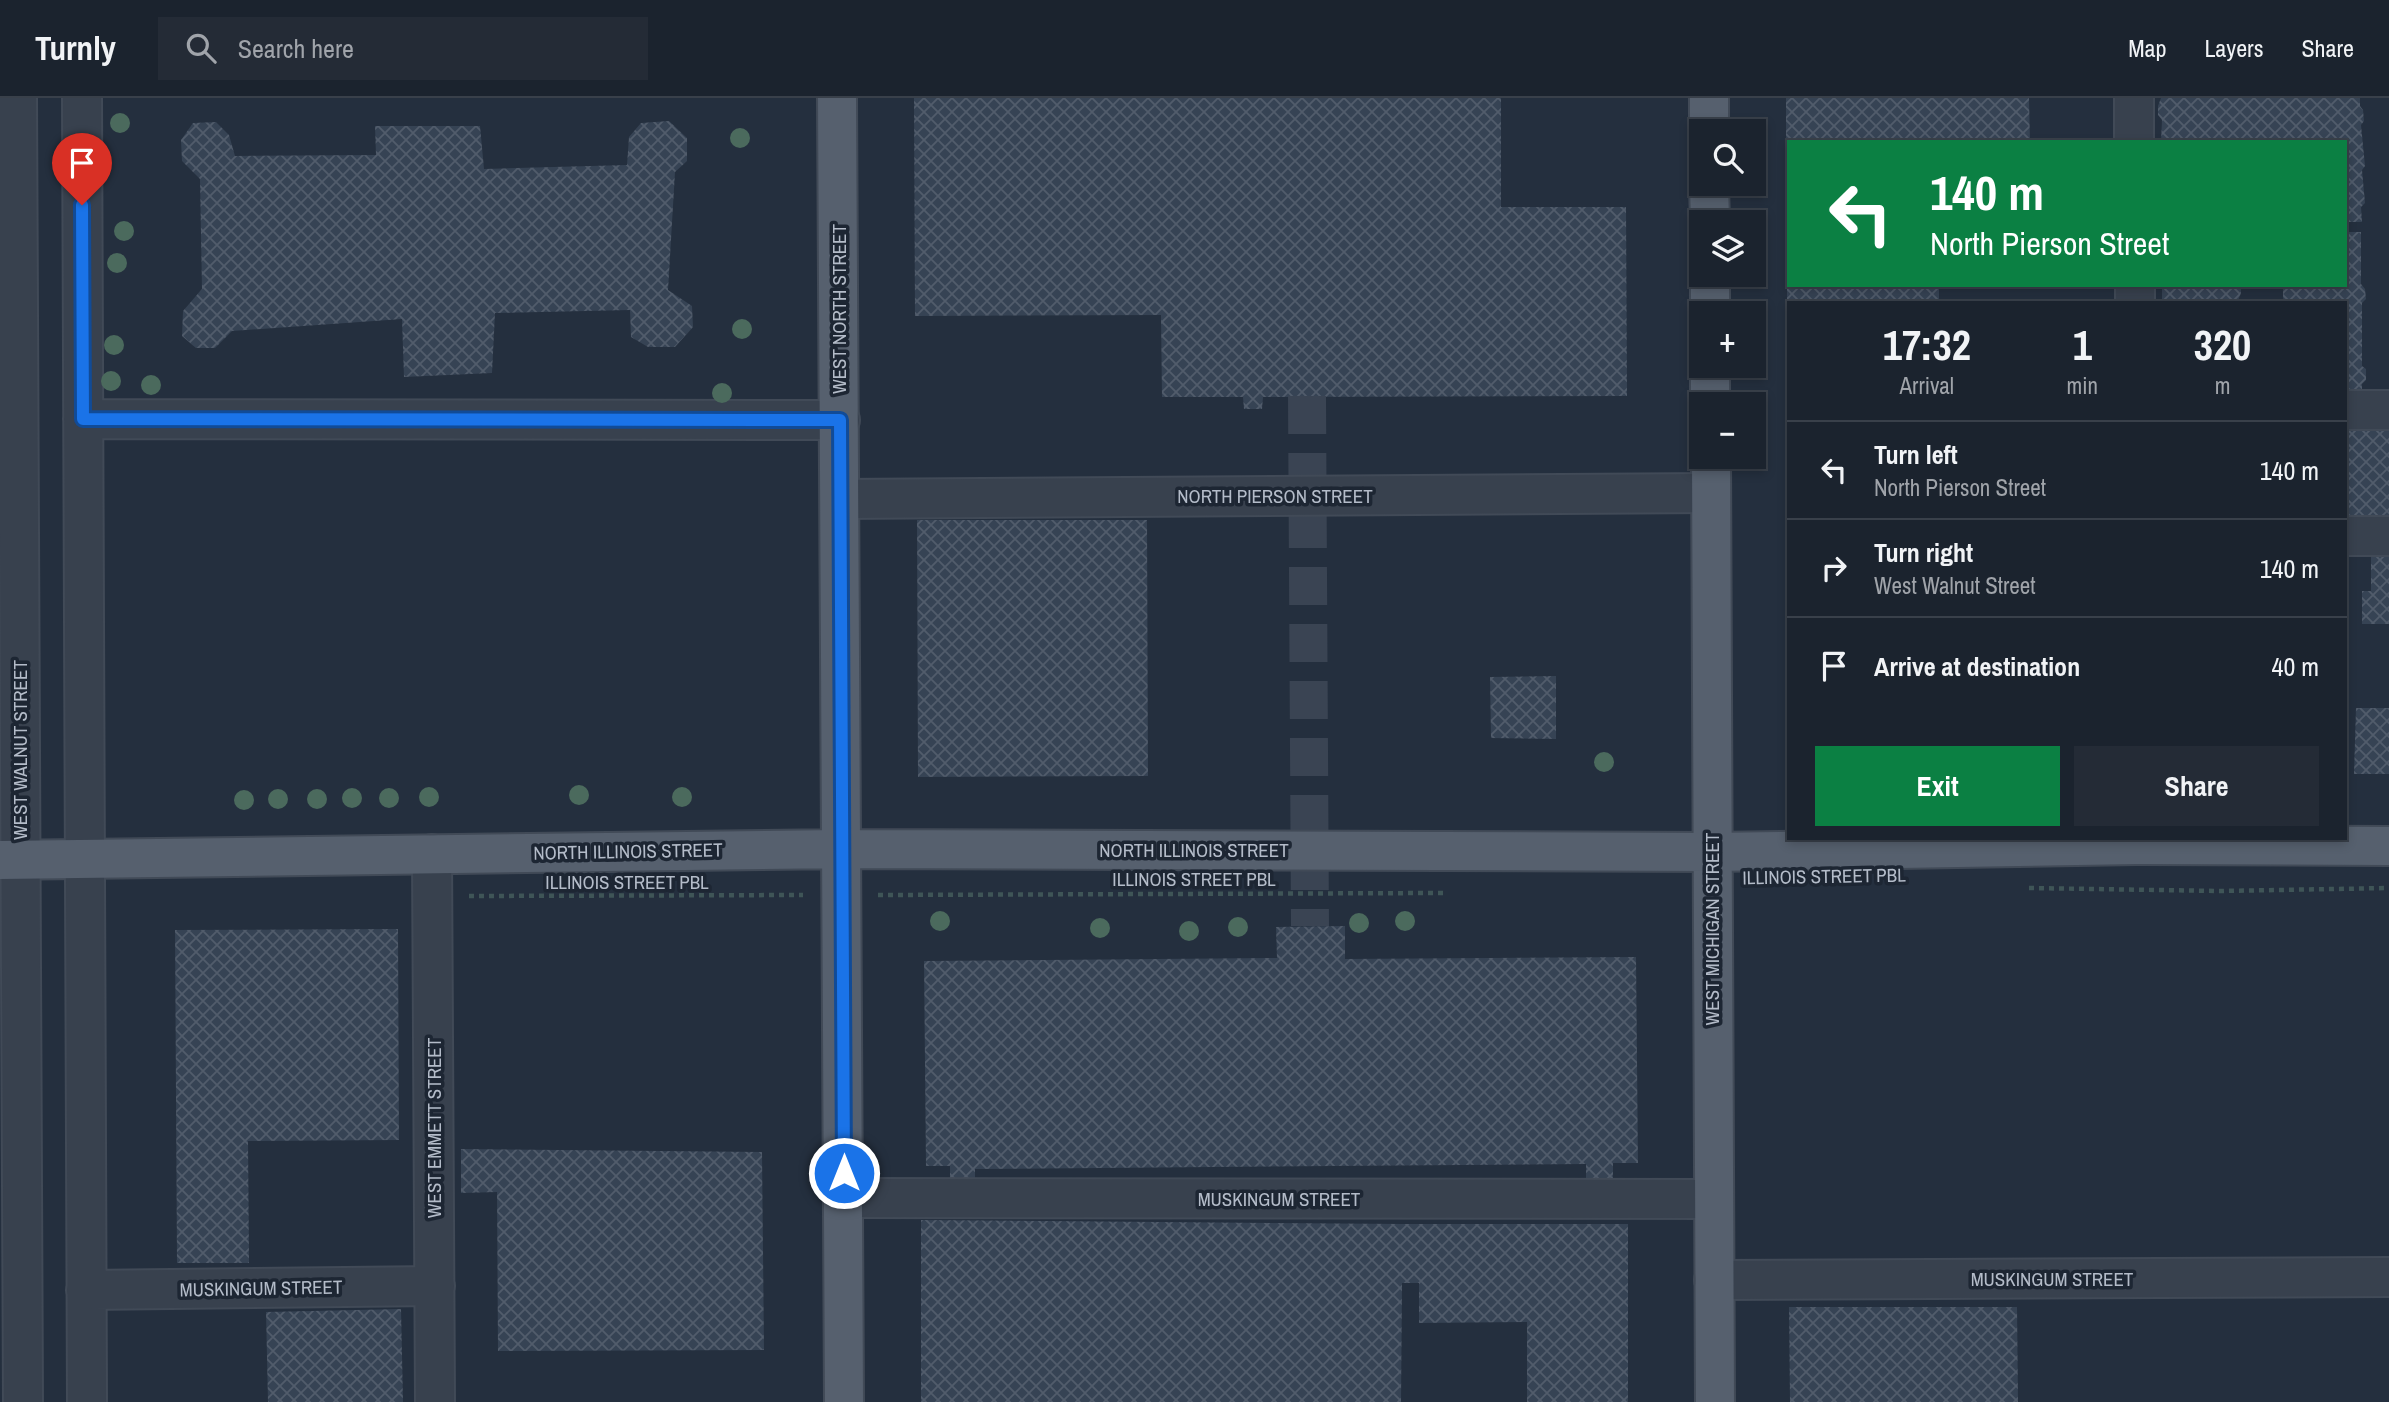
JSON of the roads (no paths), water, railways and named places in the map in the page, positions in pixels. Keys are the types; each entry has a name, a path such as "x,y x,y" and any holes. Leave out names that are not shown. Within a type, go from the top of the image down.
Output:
{"main road":[{"name":"WEST NORTH STREET","path":"837,98 844,1402"},
{"path":"1709,98 1709,119"},
{"name":"WEST MICHIGAN STREET","path":"1711,475 1715,1402"},
{"name":"NORTH ILLINOIS STREET","path":"10,860 842,849 1712,852 2137,842 2389,846"}],"street":[{"name":"WEST WALNUT STREET","path":"16,98 9,423 11,1292 23,1402"},
{"path":"82,98 87,1402"},
{"path":"2134,98 2134,140"},
{"path":"2347,410 2389,410"},
{"path":"83,419 840,420"},
{"name":"NORTH PIERSON STREET","path":"840,499 1711,475"},
{"path":"2347,536 2389,536"},
{"name":"WEST EMMETT STREET","path":"432,854 435,1402"},
{"name":"MUSKINGUM STREET","path":"844,1198 1714,1199"},
{"name":"MUSKINGUM STREET","path":"1714,1280 2389,1277"},
{"name":"MUSKINGUM STREET","path":"86,1290 435,1286"}],"tunnel":[{"path":"1307,396 1310,926"}]}
